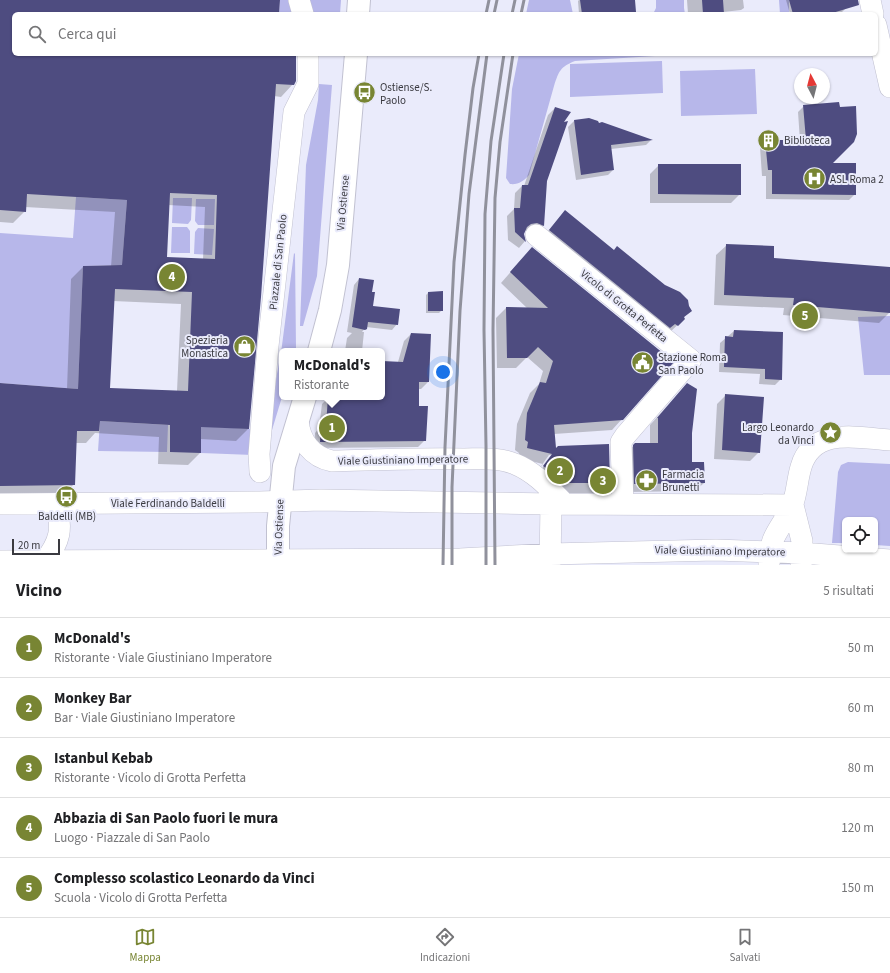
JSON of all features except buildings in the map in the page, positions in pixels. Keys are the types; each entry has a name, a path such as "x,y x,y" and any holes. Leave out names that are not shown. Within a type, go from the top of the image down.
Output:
{"main road":[{"path":"358,0 358,12"},
{"name":"Via Ostiense","path":"320,348 330,310 338,265 356,56"},
{"name":"Via Ostiense","path":"278,562 280,502 284,466 305,400"}],"street":[{"path":"299,0 302,12"},
{"path":"870,0 873,12"},
{"path":"878,34 890,87"},
{"name":"Piazzale di San Paolo","path":"260,472 259,454 268,346 294,112 308,84 308,56"},
{"name":"Vicolo di Grotta Perfetta","path":"536,235 691,360 621,442 623,504"},
{"name":"Viale Giustiniano Imperatore","path":"298,421 300,434 304,443 311,451 324,460 435,458 507,460 520,465 550,488 558,504"},
{"path":"770,558 773,540 793,505 803,460 810,450 821,441 829,438 840,437 890,440"},
{"path":"280,502 321,500 558,504 793,505"},
{"name":"Viale Ferdinando Baldelli","path":"0,504 280,502"},
{"path":"44,562 55,547 60,532 61,522 56,504"},
{"path":"550,560 558,504"},
{"path":"793,505 802,541 802,559"},
{"name":"Viale Giustiniano Imperatore","path":"278,562 362,562 460,559 550,560 665,550 770,558 890,560"},
{"path":"0,561 124,563 278,562"}],"shaded area":[{"path":"280,0 341,0 340,12 279,12"},
{"path":"529,0 570,0 573,12 526,12"},
{"path":"656,0 684,0 685,12 654,12 656,8"},
{"path":"779,0 789,0 789,12 780,12"},
{"path":"519,56 655,56 575,61 566,65 559,73 554,86 529,175 521,182 516,184 510,184 506,178 512,89"},
{"path":"662,61 663,93 570,97 570,64"},
{"path":"755,69 757,114 681,116 680,71"},
{"path":"319,84 332,85 317,276 303,326 300,326 306,165 318,100"},
{"path":"76,197 127,200 122,265 83,266 78,389 0,383 0,233 73,238"},
{"path":"173,198 192,198 191,220 188,224 172,223"},
{"path":"196,199 215,199 214,225 198,225 195,221"},
{"path":"172,227 187,227 190,231 190,253 171,253"},
{"path":"198,228 214,229 212,255 194,254 195,232"},
{"path":"294,253 296,348 282,348"},
{"path":"890,316 890,375 864,375 858,317"},
{"path":"279,363 279,400 281,400 272,430 267,428"},
{"path":"100,421 168,425 167,452 98,451"},
{"path":"178,425 252,429 253,455 201,453"},
{"path":"848,462 890,464 890,546 878,545 878,517 842,517 842,543 832,543 838,472 841,465"}],"railway":[{"path":"486,12 489,0"},
{"path":"494,12 497,0"},
{"path":"512,12 515,0"},
{"path":"521,12 524,0"},
{"path":"443,565 445,447 454,262 473,88 479,56"},
{"path":"452,565 452,487 460,311 469,194 487,56"},
{"path":"486,565 484,330 485,214 491,141 504,56"},
{"path":"495,565 493,330 495,198 500,142 513,56"}],"place":[{"name":"Ostiense/S. Paolo","path":"364,93"},
{"name":"Biblioteca","path":"768,140"},
{"name":"ASL Roma 2","path":"814,179"},
{"name":"Abbazia di San Paolo fuori le mura","path":"172,277"},
{"name":"Complesso scolastico Leonardo da Vinci","path":"805,316"},
{"name":"Spezieria Monastica","path":"244,346"},
{"name":"Stazione Roma San Paolo","path":"642,363"},
{"name":"McDonald's","path":"332,428"},
{"name":"Largo Leonardo da Vinci","path":"830,433"},
{"name":"Monkey Bar","path":"560,471"},
{"name":"Farmacia Brunetti","path":"646,480"},
{"name":"Istanbul Kebab","path":"603,481"},
{"name":"Baldelli (MB)","path":"67,496"}]}
